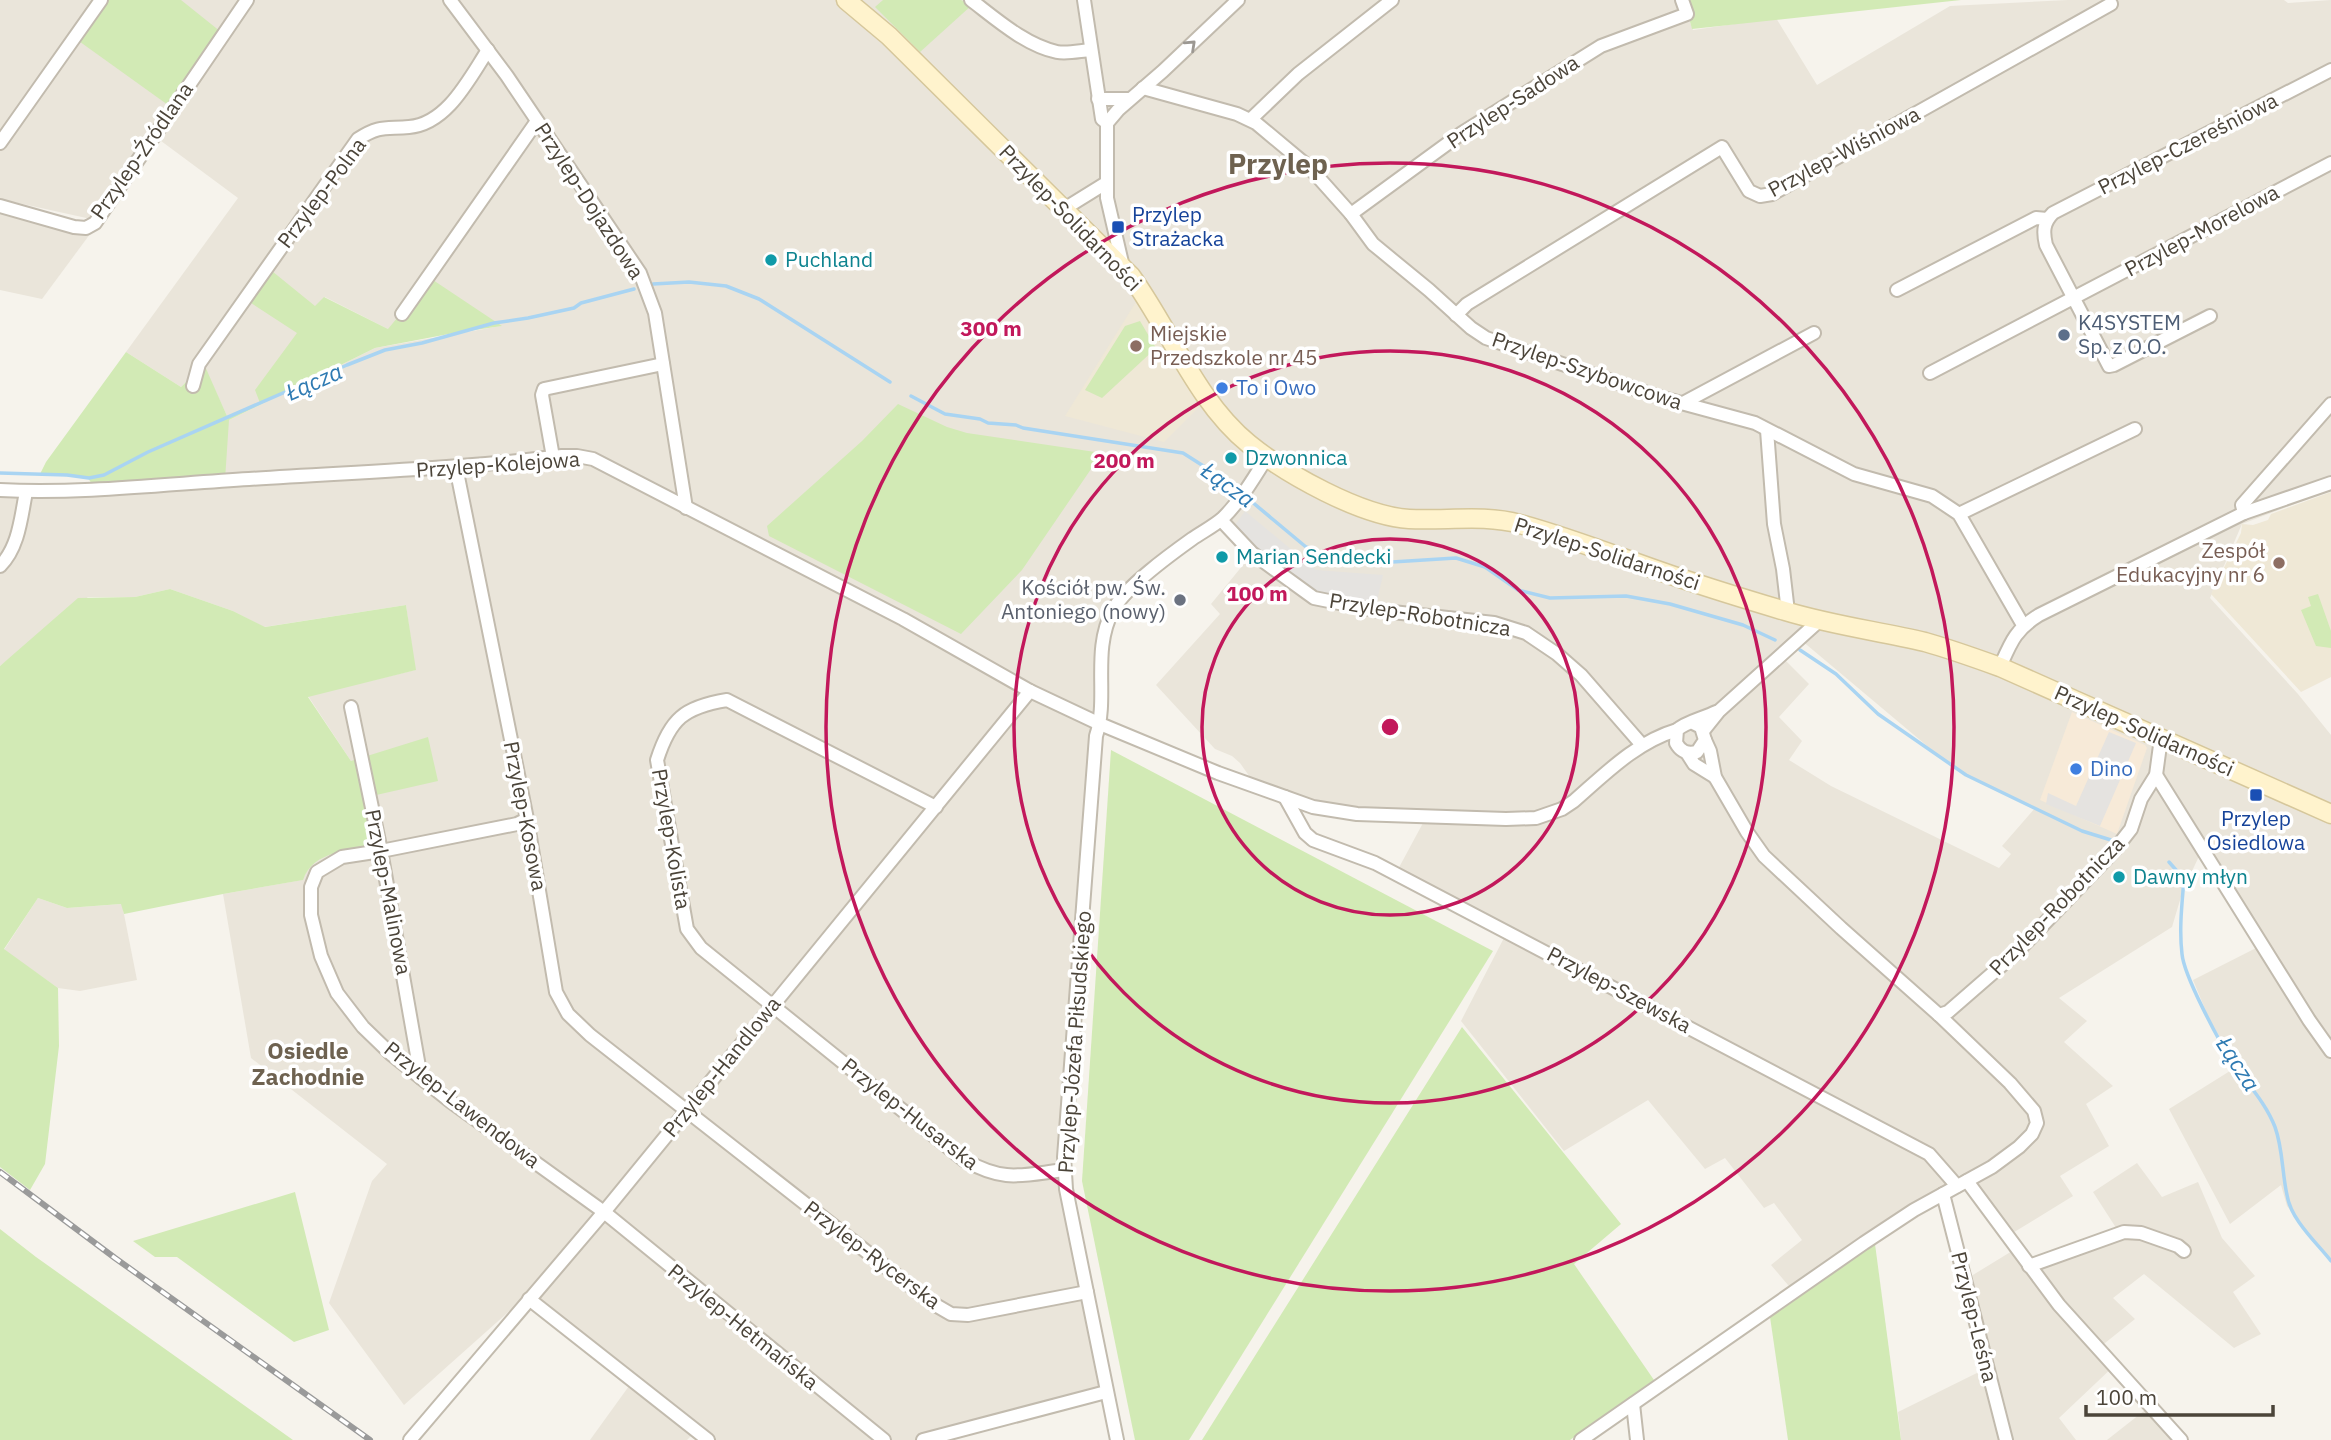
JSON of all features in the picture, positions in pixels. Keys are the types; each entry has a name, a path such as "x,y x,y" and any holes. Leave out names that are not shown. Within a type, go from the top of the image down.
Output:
{"main road":[{"name":"Przylep-Solidarności","path":"849,1 889,36 1123,267 1151,304 1194,378 1220,416 1267,457 1360,507 1406,519 1477,518 1518,523 1693,583 1788,612 1926,643 2000,667 2331,814"}],"street":[{"path":"0,143 101,0"},
{"name":"Przylep-Źródlana","path":"0,206 74,228 86,228 95,223 247,0"},
{"name":"Przylep-Dojazdowa","path":"450,0 488,50 640,273 655,313 686,508"},
{"path":"971,0 1038,45 1066,53 1090,50"},
{"path":"1084,0 1098,99 1102,119 1107,123"},
{"path":"1123,267 1109,213 1106,183 1107,123 1129,99 1238,0"},
{"path":"1251,119 1298,74 1392,0"},
{"name":"Przylep-Sadowa","path":"1351,214 1462,133 1601,46 1687,13 1682,0"},
{"name":"Przylep-Wiśniowa","path":"1456,315 1467,304 1722,147 1749,191 1760,196 1772,194 2111,4"},
{"name":"Przylep-Polna","path":"193,386 199,364 358,139 372,130 390,126 410,127 428,122 442,113 488,50"},
{"name":"Przylep-Czereśniowa","path":"1897,290 2036,218 2047,219 2331,70"},
{"name":"Przylep-Szybowcowa","path":"1143,88 1251,119 1310,169 1351,214 1373,244 1429,289 1471,328 1498,343 1683,403 1755,423 1854,474 1932,496 1959,514"},
{"path":"1098,99 1129,99"},
{"path":"402,314 537,121"},
{"name":"Przylep-Morelowa","path":"1930,373 2331,163"},
{"path":"1064,209 1106,183"},
{"path":"2047,219 2043,230 2046,245 2109,366 2210,316"},
{"path":"1683,403 1814,333"},
{"path":"553,457 542,395 544,389 663,364"},
{"path":"2244,513 2242,505 2331,404"},
{"path":"2023,625 1959,514 2135,429"},
{"path":"1767,430 1774,524 1788,612"},
{"name":"Przylep-Kolejowa","path":"0,490 26,492 163,486 456,467 553,457 577,456 593,459 904,619 1030,691 1100,724"},
{"path":"1267,457 1222,520 1192,539 1151,572 1114,609 1104,633 1100,724 1218,773 1312,807 1357,814 1506,819 1536,818 1551,813 1574,801 1642,746 1656,738 1676,737"},
{"name":"Przylep-Kosowa","path":"456,467 527,818 556,992 568,1014 590,1035 685,1110"},
{"path":"2000,667 2011,642 2023,625 2051,609 2244,513 2331,483"},
{"path":"0,566 9,557 18,534 26,492"},
{"name":"Przylep-Robotnicza","path":"1222,520 1252,553 1314,598 1374,610 1494,623 1527,633 1581,675 1642,746"},
{"path":"1687,753 1701,749 1700,731 1719,711 1820,620"},
{"name":"Przylep-Handlowa","path":"410,1440 604,1212 1030,691"},
{"name":"Przylep-Kolista","path":"773,1005 701,948 687,929 657,760 664,737 679,716 701,705 727,700 936,807"},
{"name":"Przylep-Malinowa","path":"351,707 381,851 421,1078"},
{"name":"Przylep-Józefa Piłsudskiego","path":"1100,724 1096,736 1065,1170 1066,1189 1117,1440"},
{"path":"1581,1440 1843,1257 1914,1210 1992,1167 2019,1147 2032,1134 2037,1123 2034,1111 2028,1103 1939,1014 1764,856 1714,777 1710,751 1700,731 1684,724 1676,737 1678,748 1687,753 1694,764 1714,777"},
{"name":"Przylep-Robotnicza","path":"1939,1014 1948,1012 2017,952 2113,852 2131,829 2141,799 2156,775 2161,738"},
{"path":"2156,775 2331,1051"},
{"name":"Przylep-Szewska","path":"1285,797 1305,833 1313,840 1376,863 1930,1154 1962,1184 2059,1305 2180,1440"},
{"name":"Przylep-Lawendowa","path":"527,818 517,824 342,857 317,872 311,887 311,915 321,956 337,993 363,1027 421,1078 604,1212"},
{"name":"Przylep-Husarska","path":"773,1005 964,1160 984,1171 1009,1177 1065,1170"},
{"name":"Przylep-Rycerska","path":"685,1110 932,1303 951,1314 968,1314 1087,1292"},
{"name":"Przylep-Leśna","path":"1943,1194 2006,1440"},
{"name":"Przylep-Hetmańska","path":"604,1212 884,1440"},
{"path":"2029,1266 2124,1233 2141,1233 2178,1246 2184,1251"},
{"path":"529,1298 708,1440"},
{"path":"923,1440 1106,1392"},
{"path":"1633,1404 1637,1440"}],"shaded area":[{"path":"0,0 1681,0 1693,30 1776,18 1817,85 1950,6 2068,0 2284,0 2288,3 2331,0 2331,490 2242,524 2210,598 2298,694 2331,735 2331,1262 2287,1206 2281,1185 2230,1224 2169,1109 2238,1066 2210,1021 2193,980 2260,946 2202,850 2183,890 2172,927 2059,998 2087,1021 2064,1042 2113,1086 2086,1104 2109,1146 2060,1176 2073,1196 2011,1234 1981,1188 1960,1175 1794,1292 1771,1265 1802,1240 1774,1203 1764,1208 1725,1158 1705,1169 1648,1100 1564,1151 1461,1021 1506,934 1396,873 1423,823 1354,814 1259,790 1240,763 1232,756 1215,749 1156,685 1220,614 1211,604 1248,559 1216,520 1167,557 1165,567 1119,606 1104,631 1062,1170 1071,1248 1102,1389 934,1440 700,1440 692,1435 687,1440 590,1440 629,1386 524,1298 404,1405 329,1303 372,1181 387,1164 251,1058 223,894 302,880 313,863 327,855 376,846 351,761 308,696 415,670 406,605 264,627 233,611 170,589 135,597 88,597 0,666 0,494 101,495 229,420 375,348 501,326 388,329 325,297 256,390 261,403 227,416 203,364 181,387 126,352 238,198 153,135 91,219 0,199","holes":["1801,640 1945,761 1978,782 2035,808 2002,846 2011,854 1999,868 1831,786 1789,760 1802,741 1779,717 1809,684 1782,657"]},
{"path":"0,205 93,230 42,299 0,290"},
{"name":"Miejskie Przedszkole nr 45","path":"1136,302 1200,406 1164,442 1065,416"},
{"name":"Zespół Edukacyjny nr 6","path":"2331,492 2331,677 2301,692 2211,594 2241,533 2242,524 2253,525 2268,520 2271,514"},
{"path":"1245,511 1316,570 1383,575 1376,605 1318,595 1255,548 1237,530 1235,525"},
{"path":"2072,712 2147,748 2117,834 2040,800"},
{"path":"2109,732 2136,743 2100,826 2046,804 2048,793 2076,806"},
{"path":"38,898 67,908 122,904 137,980 80,991 58,988 4,950"},
{"path":"2137,1163 2162,1197 2198,1182 2222,1238 2255,1276 2233,1292 2261,1334 2234,1348 2144,1274 2113,1298 2135,1319 2100,1347 2115,1365 2059,1418 2076,1440 1901,1440 1898,1412 1987,1368 1968,1278 2017,1248 2033,1262 2120,1234 2093,1192"},
{"path":"2149,1407 2179,1440 2107,1440"}],"green space":[{"path":"105,0 181,0 226,36 175,110 76,39"},
{"path":"883,0 961,0 972,5 920,52 875,7"},
{"path":"1684,0 1961,0 1692,29"},
{"path":"267,267 315,306 324,297 388,329 430,278 502,326 375,348 229,420 225,480 94,487 88,478 40,474 126,352 181,387 204,364 227,416 260,403 255,390 297,333 245,299"},
{"path":"1140,321 1156,348 1102,398 1085,390 1125,326"},
{"path":"898,404 947,427 967,433 1102,453 1022,570 961,634 769,536 767,526 862,441"},
{"path":"170,589 233,611 265,627 406,605 416,670 308,697 351,761 428,737 438,781 363,798 376,846 324,857 308,870 303,880 124,914 121,904 67,908 38,898 4,949 58,988 59,1046 45,1164 30,1190 0,1167 0,666 78,598 135,597"},
{"path":"2318,594 2331,631 2331,648 2316,646 2301,610 2311,606 2308,597"},
{"path":"1111,750 1493,951 1189,1440 1135,1440 1082,1181"},
{"path":"1462,1027 1621,1224 1574,1264 1654,1380 1570,1440 1202,1440"},
{"path":"295,1192 329,1330 294,1342 177,1257 155,1257 133,1241"},
{"path":"0,1229 36,1257 293,1440 0,1440"},
{"path":"1875,1244 1901,1440 1788,1440 1770,1317"}],"waterway":[{"name":"Łącza","path":"653,284 689,282 726,286 759,299 890,382"},
{"name":"Łącza","path":"0,473 89,478 104,475 148,452 385,350 422,343 494,323 574,308 581,303 634,289"},
{"name":"Łącza","path":"911,396 945,414 1183,453 1227,481 1306,547 1341,560 1376,563 1456,558 1485,567 1518,590 1550,598 1626,596 1670,604 1743,625 1775,640"},
{"name":"Łącza","path":"1800,650 1836,674 1878,714 1966,775 2082,831 2111,840"},
{"name":"Łącza","path":"2169,862 2184,879 2181,945 2189,977 2225,1050 2261,1100 2275,1127 2287,1195 2293,1213 2331,1261"}],"railway":[{"path":"0,1172 115,1258 370,1440"}],"place":[{"name":"Przylep Strażacka","path":"1118,227"},
{"name":"Puchland","path":"771,260"},
{"name":"K4SYSTEM Sp. z O.O.","path":"2064,335"},
{"name":"Miejskie Przedszkole nr 45","path":"1136,346"},
{"name":"To i Owo","path":"1222,388"},
{"name":"Dzwonnica","path":"1231,458"},
{"name":"Marian Sendecki","path":"1222,557"},
{"name":"Zespół Edukacyjny nr 6","path":"2279,563"},
{"name":"Kościół pw. Św. Antoniego (nowy)","path":"1180,600"},
{"name":"Dino","path":"2076,769"},
{"name":"Przylep Osiedlowa","path":"2256,795"},
{"name":"Dawny młyn","path":"2119,877"}],"district":[{"name":"Przylep","path":"1278,164"},
{"name":"Osiedle Zachodnie","path":"308,1064"}]}
